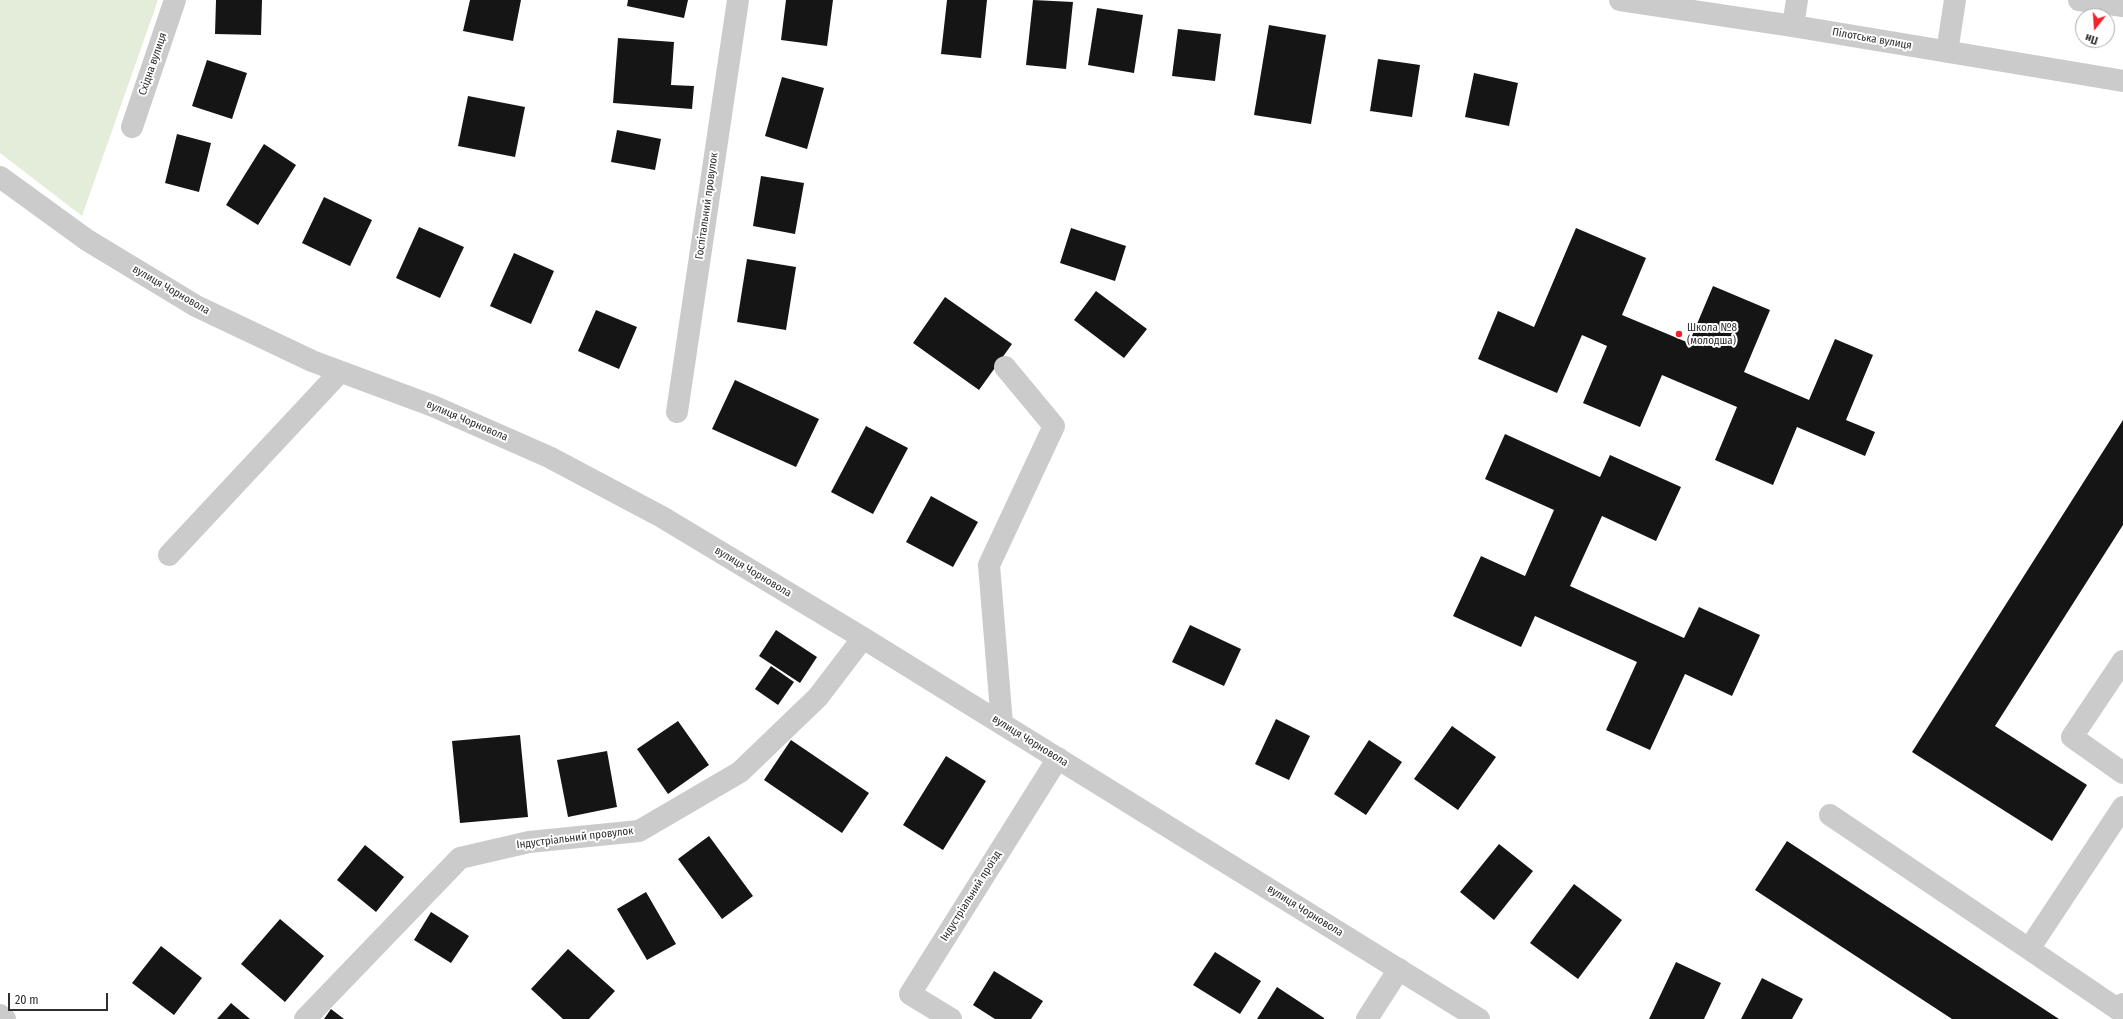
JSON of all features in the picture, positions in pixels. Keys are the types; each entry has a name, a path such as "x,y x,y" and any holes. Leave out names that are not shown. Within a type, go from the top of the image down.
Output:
{"street":[{"name":"Східна вулиця","path":"132,127 175,0"},
{"name":"Госпітальний провулок","path":"677,412 738,0"},
{"name":"Пілотська вулиця","path":"1620,0 1793,26 2123,81"},
{"path":"1793,26 1797,0"},
{"path":"1947,52 1955,0"},
{"path":"2080,0 2123,6"},
{"name":"вулиця Чорновола","path":"0,177 87,240 196,306 312,361 433,406 549,457 662,517 863,638 1479,1019"},
{"path":"1002,724 989,565 1054,426 1006,367"},
{"path":"169,555 340,372"},
{"name":"Індустріальний провулок","path":"305,1019 460,858 529,842 640,831 740,772 818,697 863,638"},
{"path":"2123,662 2072,737 2123,773"},
{"name":"Індустріальний проїзд","path":"951,1019 910,994 1058,758"},
{"path":"2029,949 2123,807"},
{"path":"1830,815 2119,1010 2123,1004"},
{"path":"1367,1019 1399,969"},
{"path":"0,1015 5,1019"}],"green space":[{"path":"0,0 158,0 82,216 0,153"}],"building":[{"path":"216,0 262,0 261,35 215,34"},
{"path":"470,0 521,0 513,41 463,31"},
{"path":"628,0 688,0 684,18 627,6"},
{"path":"786,0 833,0 827,46 781,40"},
{"path":"947,0 987,0 981,58 941,54"},
{"path":"1033,0 1073,2 1066,69 1026,65"},
{"path":"1097,8 1143,15 1134,73 1088,65"},
{"path":"1269,25 1326,35 1311,124 1254,115"},
{"path":"1178,29 1221,34 1215,81 1172,76"},
{"path":"618,38 674,42 671,85 694,86 692,109 613,103"},
{"path":"1378,59 1420,65 1412,117 1370,111"},
{"path":"207,60 247,73 232,119 192,106"},
{"path":"1474,73 1518,83 1509,126 1465,117"},
{"path":"782,77 824,88 807,149 765,136"},
{"path":"468,96 525,107 515,157 458,146"},
{"path":"617,130 661,139 655,170 611,162"},
{"path":"177,134 211,143 199,192 165,183"},
{"path":"264,144 296,165 258,225 226,205"},
{"path":"761,176 804,183 795,234 753,226"},
{"path":"324,197 372,220 350,266 302,243"},
{"path":"419,227 464,247 440,298 396,278"},
{"path":"1071,228 1126,246 1115,281 1060,263"},
{"path":"1576,228 1646,258 1622,315 1689,343 1713,286 1770,310 1744,372 1809,400 1835,339 1873,355 1846,420 1875,432 1865,456 1797,427 1773,485 1715,460 1737,407 1662,375 1640,427 1583,403 1607,346 1582,335 1557,393 1478,359 1498,311 1534,327"},
{"path":"514,253 554,271 531,324 490,306"},
{"path":"747,259 796,267 786,330 737,322"},
{"path":"1096,291 1147,329 1124,358 1074,320"},
{"path":"945,297 1012,344 979,390 913,343"},
{"path":"596,310 637,327 619,369 578,351"},
{"path":"735,380 819,419 796,467 712,429"},
{"path":"2123,420 2123,525 1995,726 2087,785 2052,841 1912,752"},
{"path":"866,426 908,448 873,514 831,492"},
{"path":"1505,434 1600,477 1610,455 1681,487 1656,541 1602,516 1570,586 1684,638 1699,607 1760,635 1732,696 1685,674 1650,750 1606,730 1637,662 1535,616 1521,647 1453,616 1481,556 1525,576 1554,510 1485,479"},
{"path":"931,496 978,522 953,567 906,542"},
{"path":"1190,625 1241,649 1224,686 1172,662"},
{"path":"776,630 817,657 800,683 759,656"},
{"path":"771,666 794,682 778,705 755,689"},
{"path":"1276,719 1310,736 1289,780 1255,764"},
{"path":"678,721 709,765 668,794 637,749"},
{"path":"1452,726 1496,757 1458,810 1414,779"},
{"path":"520,735 528,817 460,823 452,741"},
{"path":"791,740 869,793 842,833 764,780"},
{"path":"1369,740 1402,762 1366,815 1334,794"},
{"path":"607,751 617,807 568,817 557,760"},
{"path":"946,756 986,781 943,850 903,825"},
{"path":"709,836 753,896 722,919 678,859"},
{"path":"1787,841 2059,1019 1952,1019 1755,890"},
{"path":"1499,844 1533,871 1494,920 1460,892"},
{"path":"365,845 404,877 376,912 337,880"},
{"path":"1574,884 1622,920 1578,979 1530,943"},
{"path":"646,892 676,944 647,960 617,909"},
{"path":"431,912 469,936 451,963 414,940"},
{"path":"280,919 324,956 285,1002 241,964"},
{"path":"161,946 202,978 174,1015 132,983"},
{"path":"568,949 615,991 589,1019 563,1019 531,989"},
{"path":"1215,952 1261,981 1240,1014 1193,985"},
{"path":"1676,962 1721,983 1704,1019 1649,1019"},
{"path":"994,971 1043,1001 1031,1019 995,1019 973,1005"},
{"path":"1762,978 1803,999 1792,1019 1741,1019"},
{"path":"1277,987 1324,1018 1324,1019 1257,1019"},
{"path":"231,1003 250,1019 217,1019"},
{"path":"331,1009 344,1019 324,1019"}],"place":[{"name":"Школа №8 (молодша)","path":"1679,334"}]}
